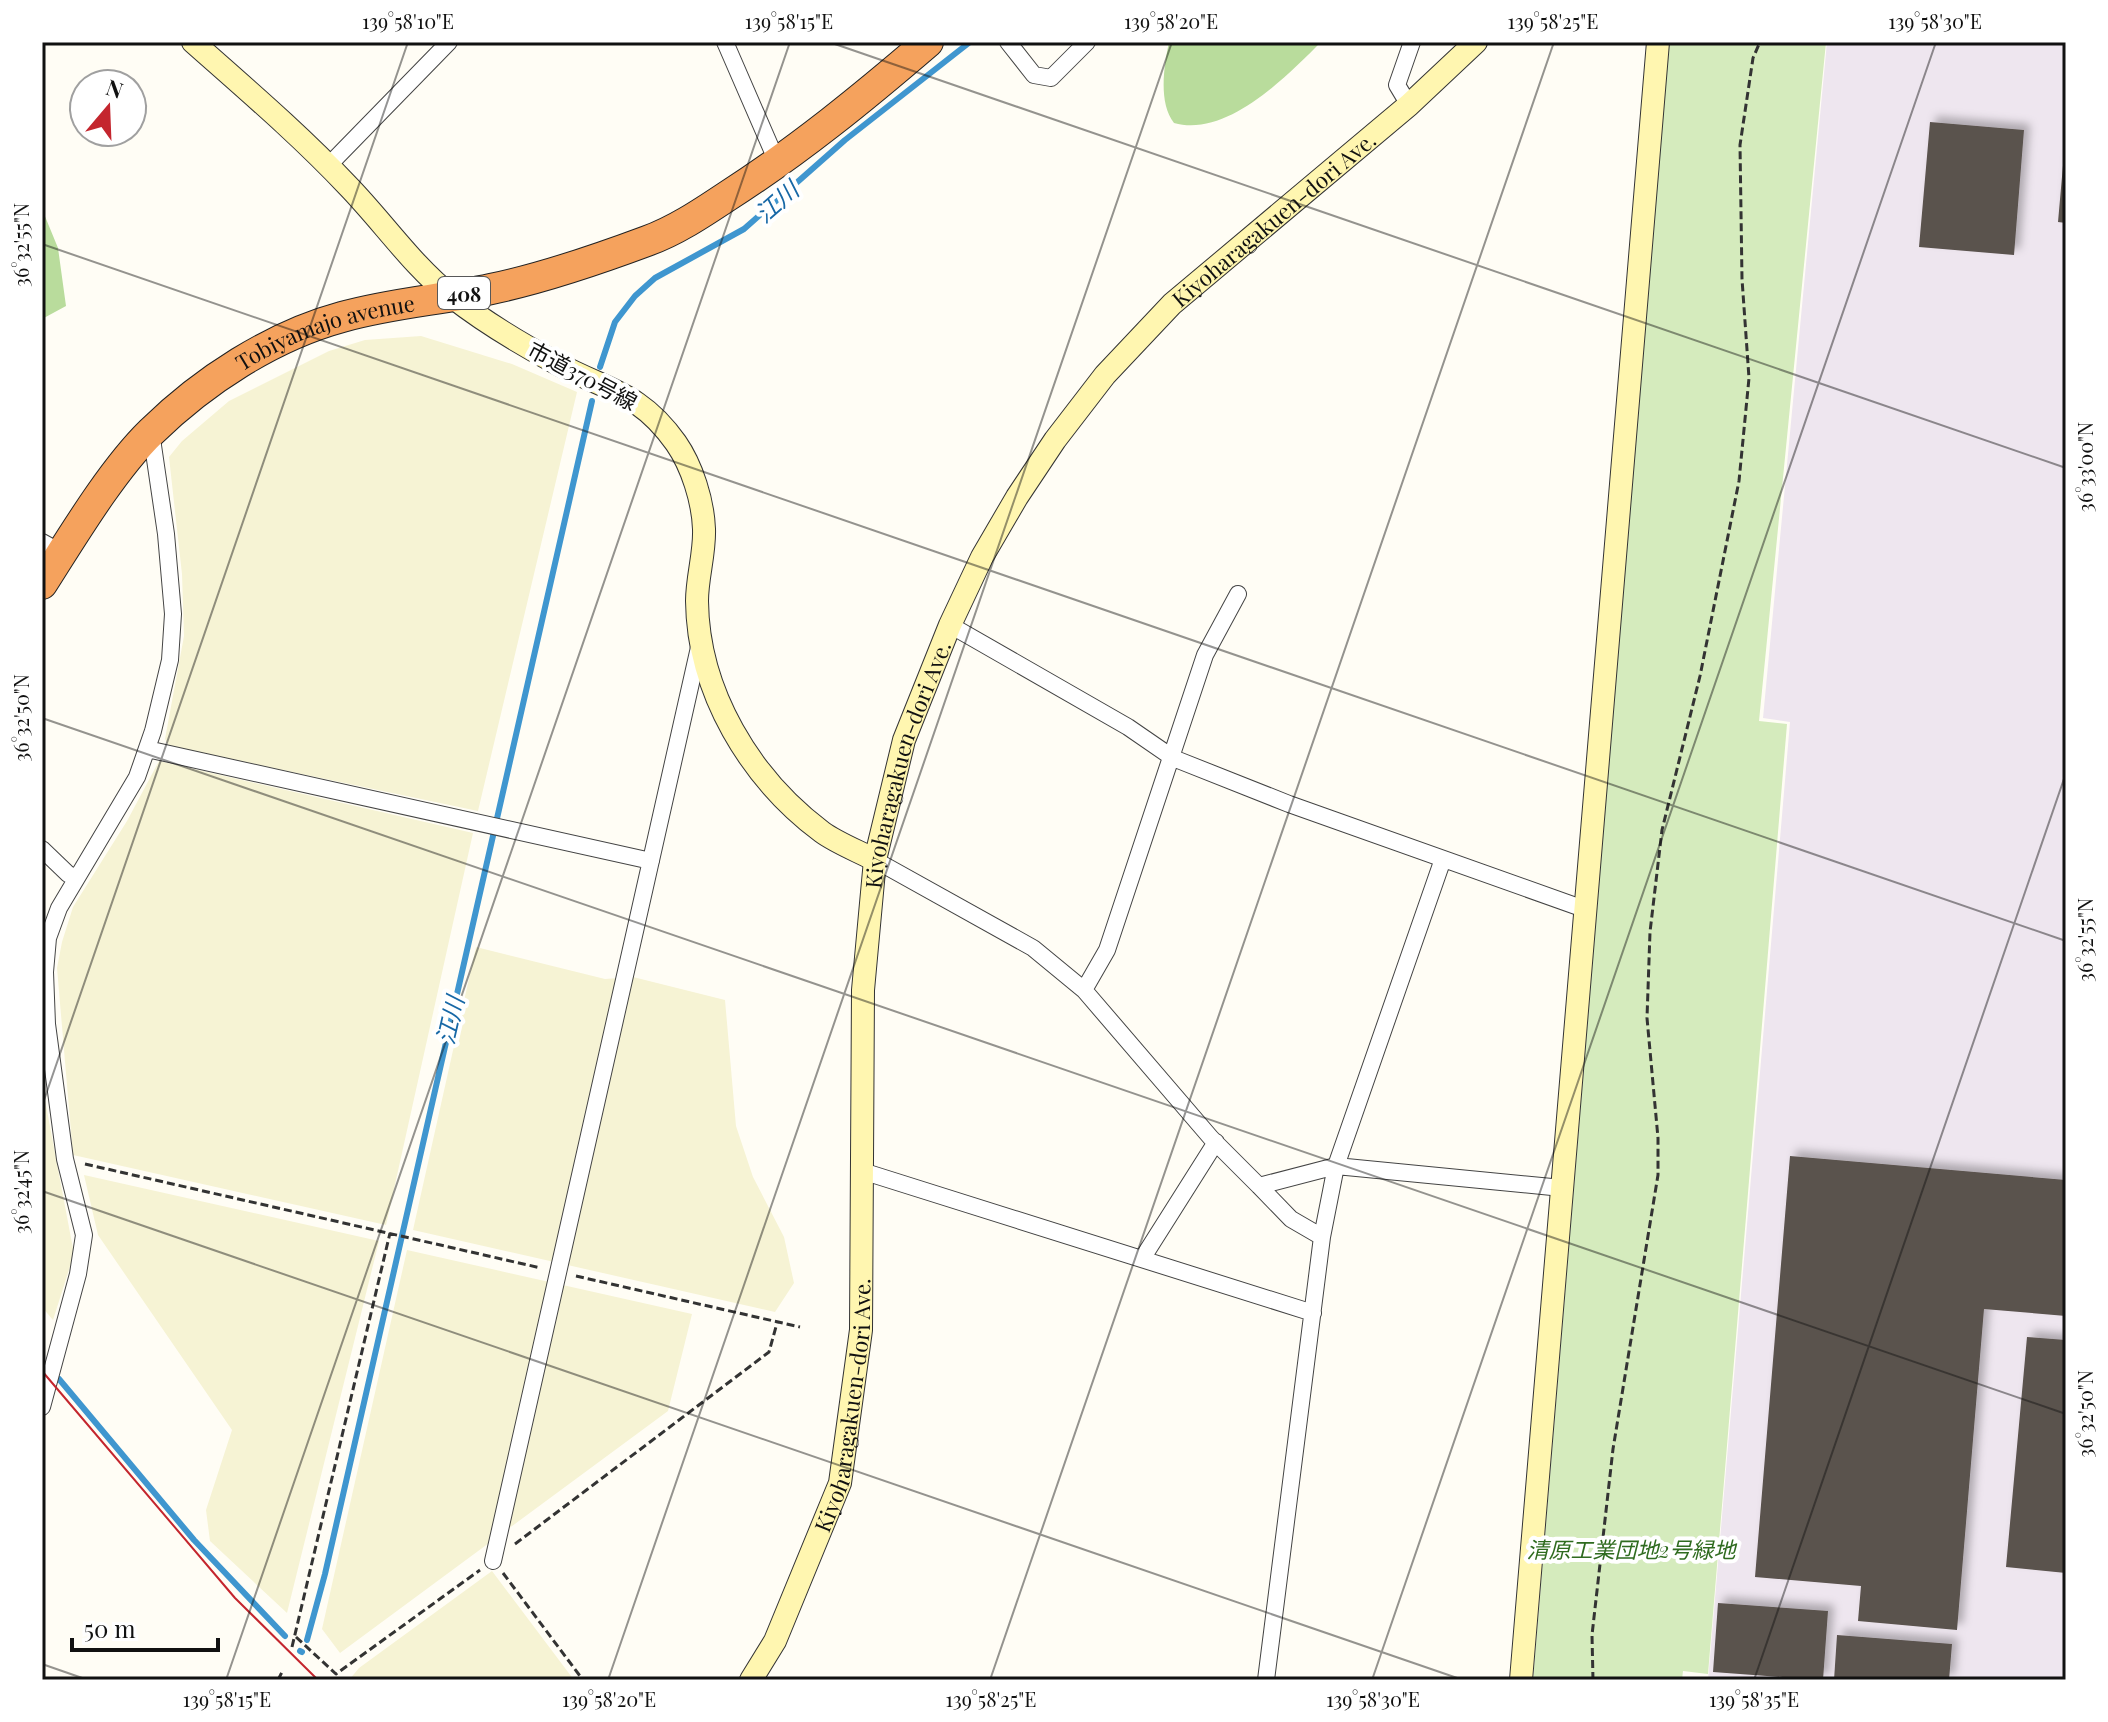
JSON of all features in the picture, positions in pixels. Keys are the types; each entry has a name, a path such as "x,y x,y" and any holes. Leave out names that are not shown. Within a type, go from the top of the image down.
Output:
{"highway":[{"name":"Tobiyamajo avenue","path":"42,584 52,548 151,432 239,364 293,335 338,318 381,307 535,279 651,240 703,212 778,164 928,42"}],"street":[{"name":"市道370号線","path":"193,42 329,165 418,265 451,295 506,334 562,366 614,388 651,412 678,445 695,484 704,528 697,599 700,641 729,725 752,762 785,802 824,834 875,860"},
{"path":"329,165 449,42"},
{"path":"725,42 778,164"},
{"path":"1008,42 1034,75 1051,78 1087,42"},
{"path":"1409,105 1397,85 1412,42"},
{"name":"Kiyoharagakuen-dori Ave.","path":"751,1680 775,1641 840,1483 861,1330 863,990 875,860 904,740 950,625 982,557 1017,497 1055,440 1105,375 1172,304 1409,105 1476,42"},
{"path":"1521,1680 1658,42"},
{"path":"42,1407 78,1274 84,1235 65,1159 47,1024 45,972 48,938 59,908 137,777 170,660 173,614 166,534 151,432"},
{"path":"1084,990 1107,950 1205,655 1238,594"},
{"path":"950,625 1128,727 1173,758 1289,804 1587,910"},
{"path":"493,1561 700,641"},
{"path":"147,749 651,861"},
{"path":"42,849 76,878"},
{"path":"1266,1680 1322,1237 1336,1166 1443,859"},
{"path":"875,860 1033,948 1084,990 1216,1142 1291,1219 1322,1237"},
{"path":"1142,1259 1216,1142"},
{"path":"1259,1186 1336,1166 1562,1188"},
{"path":"862,1171 1313,1313"}],"path":[{"path":"1593,1680 1592,1635 1613,1449 1658,1175 1658,1138 1647,1018 1655,881 1662,830 1700,676 1739,481 1745,426 1749,378 1742,279 1740,145 1753,58 1760,42"},
{"path":"65,1159 800,1327"},
{"path":"292,1647 390,1233"},
{"path":"296,1637 336,1674 493,1561 769,1352 778,1322"},
{"path":"493,1561 583,1680"},
{"path":"278,1680 282,1672"}],"shaded area":[{"path":"1827,42 2066,42 2066,1680 1708,1680 1790,722 1763,718"},
{"path":"421,336 512,364 577,392 478,811 169,746 165,739 184,636 182,574 169,457 182,441 229,401 329,351 365,340"},
{"path":"159,761 473,833 386,1225 73,1155 57,968 62,942 73,907 127,821"},
{"path":"476,947 605,979 633,977 725,1000 736,1126 753,1177 784,1237 794,1283 775,1312 413,1230"},
{"path":"42,1084 74,1254 53,1320 42,1307"},
{"path":"84,1175 379,1241 287,1613 210,1541 206,1510 232,1430 98,1235"},
{"path":"407,1250 692,1314 668,1411 340,1653 322,1629"},
{"path":"492,1571 574,1680 349,1680 359,1668"}],"green space":[{"path":"1169,42 1321,42 1255,101 1215,121 1194,125 1174,123 1166,105 1164,73"},
{"name":"清原工業団地2号緑地","path":"1669,42 1826,42 1759,721 1787,724 1708,1674 1683,1671 1682,1680 1533,1680"},
{"path":"42,209 58,248 66,306 42,319"}],"building":[{"path":"1930,122 2024,130 2014,255 1919,247"},
{"path":"2066,154 2066,223 2058,222"},
{"path":"1790,1156 2066,1180 2066,1316 1984,1309 1957,1630 1858,1621 1861,1586 1755,1577"},
{"path":"2027,1337 2066,1340 2066,1573 2006,1567"},
{"path":"1718,1603 1828,1611 1823,1680 1713,1672"},
{"path":"1837,1635 1952,1644 1949,1680 1834,1680"}],"waterway":[{"name":"江川","path":"600,367 615,322 635,296 655,278 744,229 845,140 970,42"},
{"name":"江川","path":"307,1640 325,1574 592,401"},
{"path":"59,1379 194,1540 285,1636"}],"tram line":[{"path":"42,1371 235,1598 318,1680"}]}
